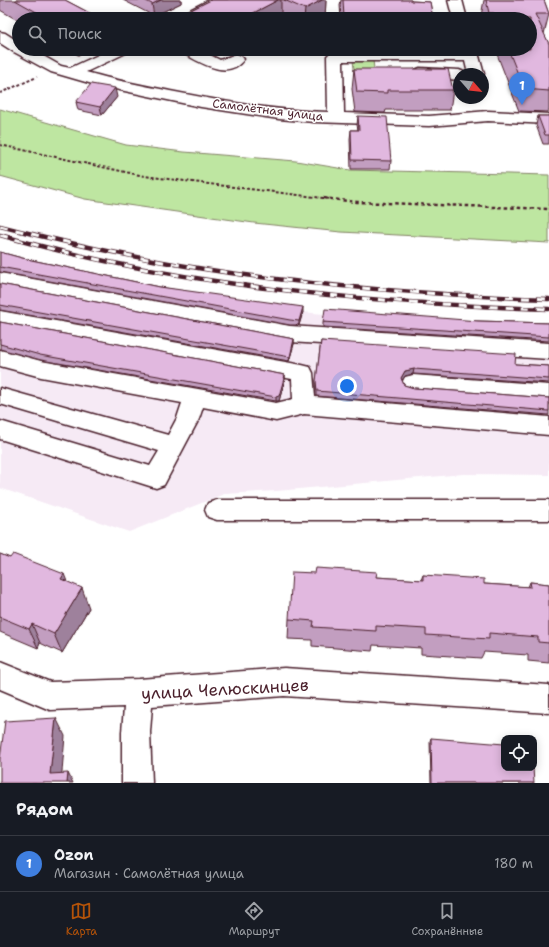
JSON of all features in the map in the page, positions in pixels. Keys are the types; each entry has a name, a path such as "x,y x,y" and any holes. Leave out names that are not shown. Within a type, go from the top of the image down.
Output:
{"street":[{"path":"455,0 458,12"},
{"path":"196,12 206,7 221,7"},
{"name":"Самолётная улица","path":"0,36 12,47"},
{"name":"Самолётная улица","path":"31,56 64,71 116,85 201,102 279,114 336,118 429,121 486,110 549,119"},
{"path":"64,71 104,56"},
{"path":"200,56 218,65 226,64 236,59"},
{"path":"335,56 336,118"},
{"path":"471,56 474,68"},
{"path":"390,68 410,68 424,74 453,75"},
{"path":"0,280 290,334 549,351"},
{"path":"0,318 302,373 304,405"},
{"path":"0,358 41,369 276,412 304,405 549,426"},
{"path":"413,382 549,393"},
{"path":"0,396 174,446"},
{"path":"0,430 156,478 188,419 195,397"},
{"path":"217,510 549,510"},
{"name":"улица Челюскинцев","path":"0,676 50,696 139,693 284,682 549,699"},
{"path":"137,783 136,732 139,693"}],"path":[{"path":"0,93 64,71"},
{"path":"0,146 144,176 349,201 549,209"}],"shaded area":[{"path":"0,257 161,291 302,312 357,317 549,327 549,475 463,474 277,491 224,494 129,532 0,488"}],"green space":[{"path":"353,60 373,60 375,78 355,78"},
{"path":"0,109 126,145 184,152 296,161 350,170 549,175 549,243 341,232 254,223 85,199 0,176"}],"building":[{"path":"15,0 65,0 88,12 36,12"},
{"path":"144,0 161,0 152,4"},
{"path":"211,0 278,0 255,12 187,12"},
{"path":"284,0 322,0 305,9"},
{"path":"343,0 411,0 430,2 432,12 344,12"},
{"path":"486,0 544,0 549,14 537,14 537,12 489,12"},
{"path":"537,18 549,44 549,91 524,89 511,56 537,56"},
{"path":"354,69 448,69 453,90 387,90 387,93 357,92"},
{"path":"91,84 115,88 100,107 76,102"},
{"path":"358,116 387,117 391,161 352,160 351,130 359,130"},
{"path":"538,116 549,116 549,135 545,135"},
{"path":"0,252 160,287 303,307 299,321 290,320 0,267"},
{"path":"0,284 294,339 290,357 0,305"},
{"path":"325,309 478,321 549,323 549,337 323,322"},
{"path":"0,322 285,375 279,396 276,397 40,355 0,344"},
{"path":"321,341 516,354 515,364 549,366 549,379 414,369 405,371 401,378 404,385 414,388 549,398 549,411 317,391 316,381"},
{"path":"0,554 10,558 13,554 64,574 61,579 82,588 54,634 32,624 29,629 0,617"},
{"path":"316,568 377,572 376,577 423,580 423,575 484,579 484,584 531,587 530,582 549,584 549,643 538,642 538,637 489,633 489,639 426,635 426,629 376,626 376,631 313,627 314,621 289,619 292,572 315,573"},
{"path":"56,718 50,774 68,773 67,783 0,783 0,759 5,721"},
{"path":"431,738 501,744 501,771 533,771 534,783 432,783"}],"railway":[{"path":"0,226 76,244 178,265 290,281 462,295 549,299"},
{"path":"0,235 67,253 135,267 272,289 411,302 549,309"}],"place":[{"name":"Ozon","path":"522,105"}]}
